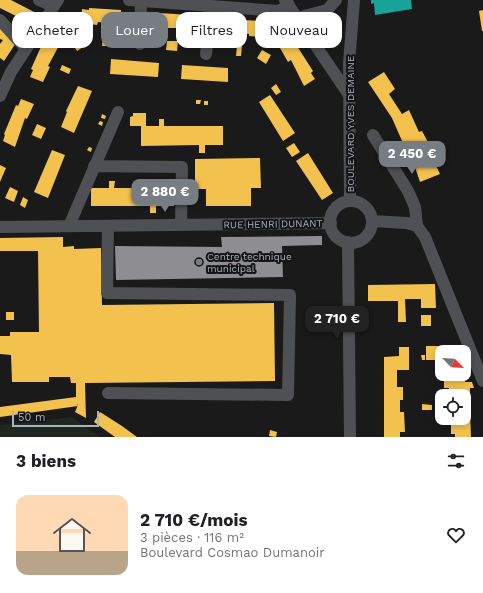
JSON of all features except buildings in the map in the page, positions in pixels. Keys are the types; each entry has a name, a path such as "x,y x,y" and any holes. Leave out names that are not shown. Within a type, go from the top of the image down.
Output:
{"street":[{"path":"0,96 5,71 26,49 56,3 39,0"},
{"path":"136,12 135,0 198,2 210,6 279,11 287,3 293,12"},
{"path":"319,12 327,10 336,0"},
{"name":"BOULEVARD YVES DEMAINE","path":"350,201 349,63 354,0"},
{"path":"206,54 210,6"},
{"path":"0,20 26,49"},
{"path":"318,48 349,95"},
{"path":"69,226 118,112"},
{"path":"373,135 408,192 415,207 417,226 425,237 483,381"},
{"path":"94,166 182,168 181,225"},
{"path":"350,201 364,206 371,216 372,222 369,233 365,237 360,241 348,242 338,238 332,229 331,223 333,212 337,207 350,201"},
{"path":"372,222 407,222 417,226"},
{"name":"RUE HENRI DUNANT","path":"0,227 331,223"},
{"path":"108,226 107,293 290,295 288,395 108,393"},
{"path":"348,242 350,437"}],"shaded area":[{"path":"72,417 100,437 0,437 0,425"}],"place":[{"name":"Centre technique municipal","path":"199,262"}]}
